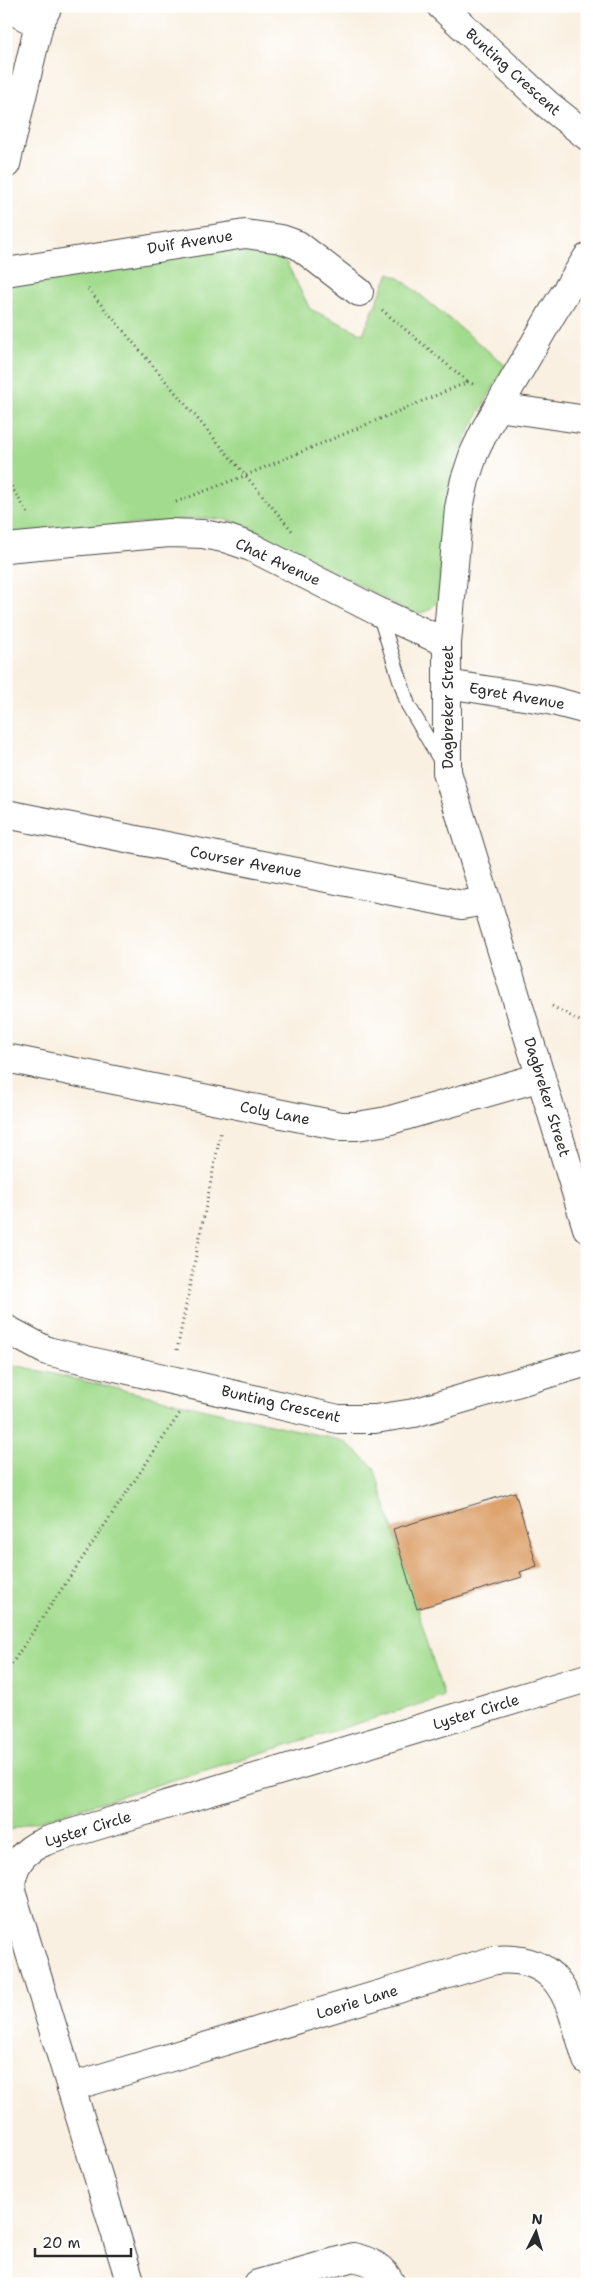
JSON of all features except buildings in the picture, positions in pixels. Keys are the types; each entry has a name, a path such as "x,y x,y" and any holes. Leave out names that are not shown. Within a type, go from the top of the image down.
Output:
{"street":[{"name":"Bunting Crescent","path":"441,6 546,104 587,136"},
{"path":"6,7 44,15 6,164"},
{"name":"Duif Avenue","path":"6,272 226,235 263,235 298,245 359,292"},
{"name":"Dagbreker Street","path":"587,258 498,407 474,453 465,480 459,508 447,643 447,772 587,1228"},
{"path":"498,407 587,420"},
{"name":"Chat Avenue","path":"6,548 169,532 203,534 228,539 259,551 379,612 447,643"},
{"name":"Egret Avenue","path":"447,684 549,700 587,710"},
{"name":"Courser Avenue","path":"6,814 462,905 486,901"},
{"name":"Coly Lane","path":"6,1058 226,1104 325,1123 357,1126 387,1121 541,1077"},
{"name":"Bunting Crescent","path":"6,1329 47,1351 338,1419 375,1419 414,1413 587,1362"},
{"name":"Lyster Circle","path":"131,2284 11,1891 15,1866 27,1850 46,1841 587,1678"},
{"name":"Loerie Lane","path":"71,2088 495,1960 511,1959 527,1961 542,1967 553,1975 569,2000 587,2060"},
{"path":"258,2284 353,2257 367,2260 380,2268 392,2284"}],"lane":[{"path":"379,612 408,705 447,772"}],"path":[{"path":"75,260 81,281 244,476 300,539"},
{"path":"359,292 468,382 476,386 498,407"},
{"path":"171,504 244,476 468,382"},
{"path":"6,478 49,544"},
{"path":"171,1379 226,1104"},
{"path":"6,1672 197,1385"}],"green space":[{"path":"243,246 266,249 277,254 286,262 310,309 363,334 389,273 401,279 505,365 462,446 452,475 444,521 438,600 427,611 411,613 248,527 228,520 207,518 6,535 6,284"},
{"path":"6,1363 344,1441 374,1467 444,1697 6,1831"}]}
